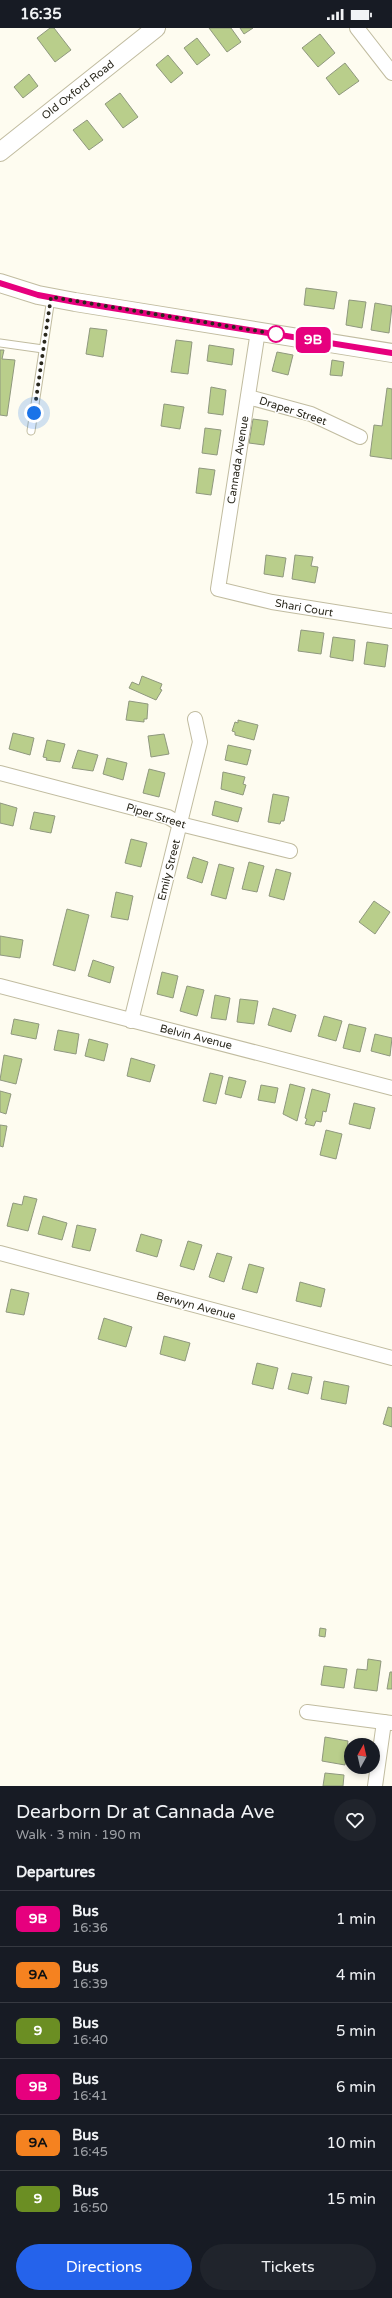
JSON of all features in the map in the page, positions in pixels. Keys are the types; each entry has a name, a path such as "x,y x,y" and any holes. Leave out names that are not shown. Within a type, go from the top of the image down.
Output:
{"street":[{"name":"Old Oxford Road","path":"0,152 156,28"},
{"path":"357,28 392,73"},
{"path":"0,283 51,297 392,353"},
{"name":"Cannada Avenue","path":"218,589 258,331"},
{"name":"Draper Street","path":"248,396 311,414 360,437"},
{"name":"Shari Court","path":"218,589 272,602 392,621"},
{"name":"Emily Street","path":"131,1021 200,742 195,719"},
{"name":"Piper Street","path":"0,772 168,817 180,824 290,850"},
{"name":"Belvin Avenue","path":"0,986 392,1088"},
{"name":"Berwyn Avenue","path":"0,1253 392,1358"},
{"path":"307,1712 388,1722 376,1786"}],"lane":[{"path":"31,431 51,297"},
{"path":"0,343 43,349"}],"building":[{"path":"50,28 54,28 71,50 55,62 37,38"},
{"path":"209,28 231,28 241,42 227,52"},
{"path":"240,28 253,28 244,34"},
{"path":"320,34 335,53 318,67 302,48"},
{"path":"197,38 210,55 197,65 184,48"},
{"path":"168,55 183,73 171,83 156,65"},
{"path":"345,63 359,81 339,95 326,78"},
{"path":"29,74 38,86 23,98 14,87"},
{"path":"120,93 138,117 123,128 105,104"},
{"path":"87,120 103,140 89,150 73,130"},
{"path":"306,288 337,292 334,309 304,305"},
{"path":"349,300 366,302 362,328 346,325"},
{"path":"375,303 392,306 389,333 371,330"},
{"path":"90,328 107,330 103,357 86,354"},
{"path":"176,340 192,342 188,374 171,372"},
{"path":"209,345 234,349 232,365 207,361"},
{"path":"0,350 4,350 2,359 15,360 7,416 0,415"},
{"path":"277,352 293,355 288,375 272,371"},
{"path":"332,360 344,362 342,376 330,375"},
{"path":"211,387 226,390 223,415 208,413"},
{"path":"387,388 392,389 392,459 370,456 374,425 382,426"},
{"path":"164,404 184,407 180,429 161,426"},
{"path":"253,419 268,421 264,445 249,443"},
{"path":"205,428 221,430 217,455 202,453"},
{"path":"199,468 215,470 211,495 196,493"},
{"path":"266,555 286,558 283,577 264,574"},
{"path":"295,555 313,557 311,566 318,567 315,583 292,579"},
{"path":"301,630 324,633 321,654 298,651"},
{"path":"333,637 355,640 353,661 330,657"},
{"path":"367,642 388,645 385,667 364,664"},
{"path":"142,676 162,684 160,689 162,690 156,700 129,688 132,682 139,685"},
{"path":"129,701 148,704 147,719 144,719 144,722 126,720"},
{"path":"238,720 258,725 254,740 235,735 235,732 232,731 235,722 238,723"},
{"path":"13,733 34,738 30,755 9,749"},
{"path":"164,734 169,754 151,757 148,736"},
{"path":"47,740 65,744 60,762 46,760 47,758 43,757"},
{"path":"228,745 251,750 247,765 225,760"},
{"path":"78,750 98,755 93,771 72,768"},
{"path":"107,758 127,763 123,780 103,774"},
{"path":"149,769 165,773 159,797 143,793"},
{"path":"223,772 245,777 243,784 246,785 243,795 221,789"},
{"path":"273,794 289,797 284,821 281,821 280,824 268,822"},
{"path":"215,801 242,808 238,822 212,815"},
{"path":"0,803 17,808 13,826 0,823"},
{"path":"34,812 55,816 51,833 30,829"},
{"path":"131,839 147,843 141,867 125,863"},
{"path":"193,857 208,862 202,883 187,878"},
{"path":"249,862 264,866 257,892 242,889"},
{"path":"219,864 234,868 226,899 211,895"},
{"path":"276,869 291,873 284,900 269,896"},
{"path":"116,892 133,896 128,920 111,917"},
{"path":"374,901 390,912 375,934 359,922"},
{"path":"67,909 89,915 75,971 53,965"},
{"path":"0,936 23,940 20,958 0,955"},
{"path":"93,960 114,967 110,983 88,976"},
{"path":"162,972 178,976 173,998 157,994"},
{"path":"187,986 204,990 197,1016 180,1011"},
{"path":"215,995 230,998 226,1020 211,1018"},
{"path":"240,999 258,1001 254,1024 237,1022"},
{"path":"273,1008 296,1015 291,1032 268,1025"},
{"path":"324,1016 342,1021 336,1041 318,1036"},
{"path":"14,1019 39,1024 36,1039 11,1034"},
{"path":"349,1024 366,1028 360,1052 343,1048"},
{"path":"58,1030 79,1034 76,1054 54,1050"},
{"path":"375,1034 392,1038 390,1056 371,1051"},
{"path":"89,1039 108,1044 104,1061 85,1056"},
{"path":"4,1055 22,1059 16,1084 0,1080"},
{"path":"131,1058 155,1065 150,1082 127,1076"},
{"path":"210,1073 223,1076 216,1104 203,1101"},
{"path":"229,1077 246,1081 241,1098 225,1094"},
{"path":"290,1084 305,1088 297,1121 283,1114"},
{"path":"261,1085 278,1088 275,1103 258,1100"},
{"path":"312,1089 330,1094 326,1112 323,1111 321,1122 316,1121 314,1126 305,1124"},
{"path":"0,1091 11,1094 6,1114 0,1112"},
{"path":"354,1103 375,1108 370,1129 349,1124"},
{"path":"0,1125 7,1126 3,1147 0,1146"},
{"path":"326,1130 342,1134 336,1159 320,1155"},
{"path":"24,1196 37,1199 28,1231 7,1226 13,1203 22,1205"},
{"path":"43,1216 67,1223 62,1240 38,1234"},
{"path":"77,1225 96,1229 90,1251 72,1247"},
{"path":"141,1234 162,1240 157,1257 136,1251"},
{"path":"188,1241 202,1245 194,1270 180,1266"},
{"path":"217,1253 232,1257 224,1282 209,1277"},
{"path":"249,1264 264,1268 257,1293 242,1289"},
{"path":"300,1282 325,1289 321,1307 296,1301"},
{"path":"11,1289 29,1293 24,1315 6,1312"},
{"path":"104,1318 132,1327 126,1347 98,1339"},
{"path":"164,1336 190,1343 185,1361 160,1354"},
{"path":"257,1363 278,1368 273,1389 252,1384"},
{"path":"292,1373 312,1377 308,1394 288,1389"},
{"path":"324,1381 349,1386 346,1404 321,1399"},
{"path":"388,1407 392,1408 392,1427 383,1424"},
{"path":"320,1628 326,1629 325,1637 319,1636"},
{"path":"368,1659 381,1661 377,1691 354,1688 357,1669 367,1670"},
{"path":"324,1666 347,1669 344,1688 321,1685"},
{"path":"390,1672 392,1672 392,1689 387,1689"},
{"path":"325,1737 344,1740 344,1765 322,1761"},
{"path":"325,1773 344,1775 343,1786 323,1786"}],"bus line":[{"name":"9B","path":"0,283 38,295 75,302 392,353"}],"route":[{"path":"34,413 51,297 276,334"}]}
